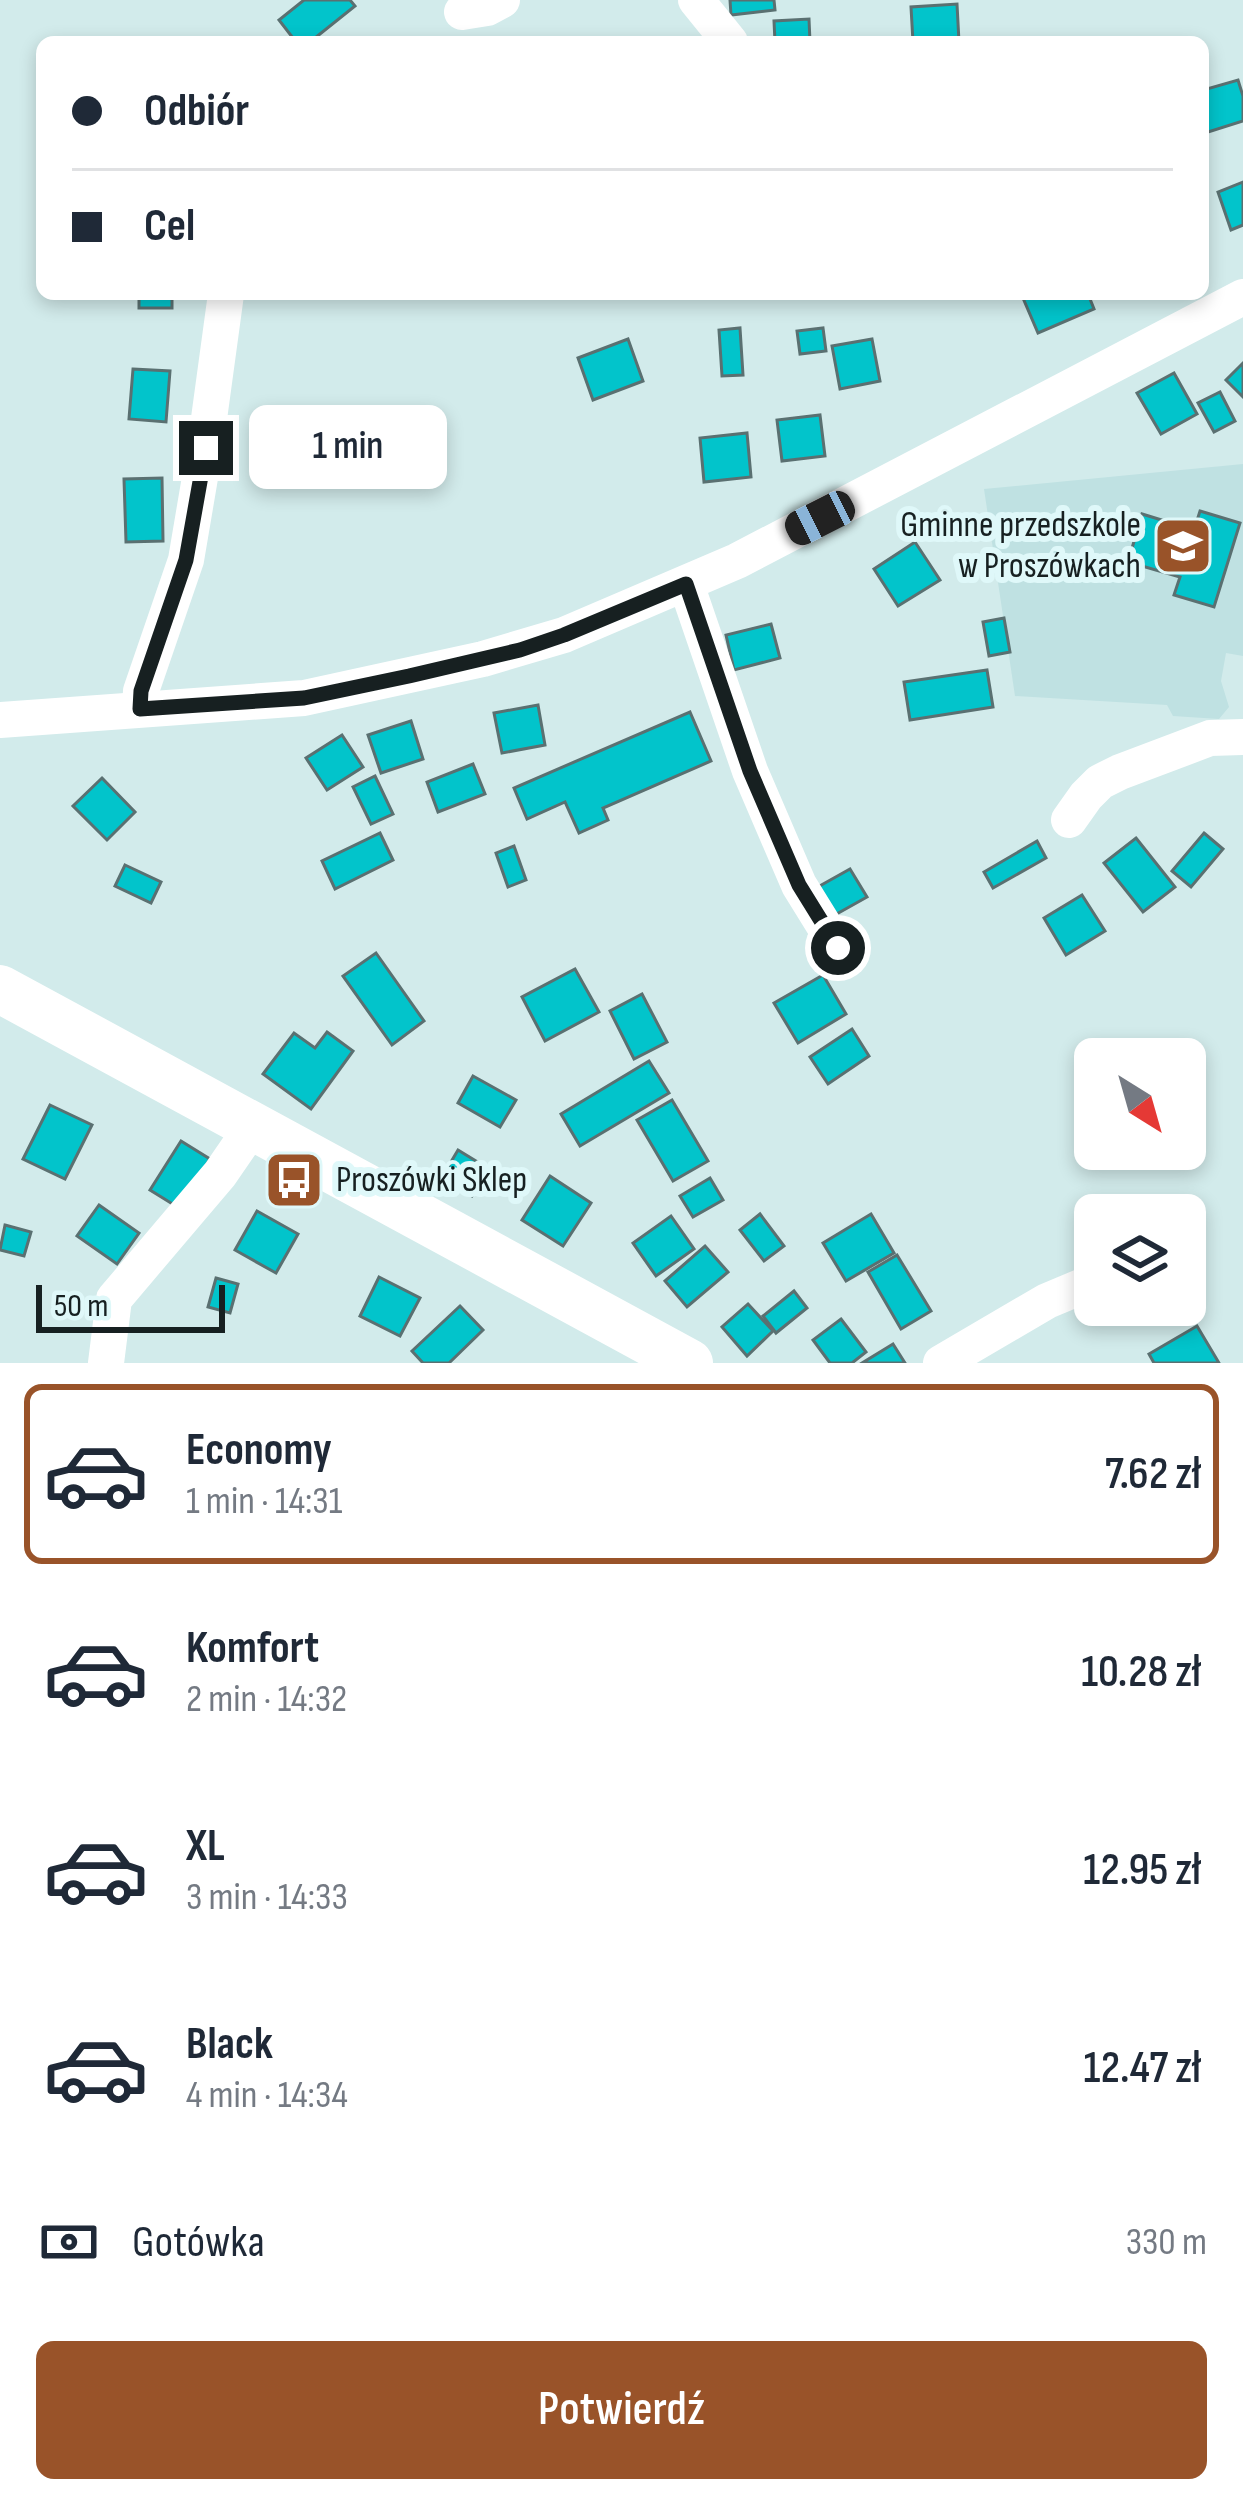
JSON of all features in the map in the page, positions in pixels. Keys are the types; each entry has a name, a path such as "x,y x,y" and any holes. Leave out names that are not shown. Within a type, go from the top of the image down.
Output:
{"main road":[{"path":"0,989 689,1363"}],"street":[{"path":"462,12 502,0"},
{"path":"696,0 725,36"},
{"path":"0,720 304,698 520,650 737,561 1243,297"},
{"path":"140,709 141,691 186,560 225,300"},
{"path":"686,584 750,771 799,885 838,948"},
{"path":"1069,820 1100,782 1120,772 1210,738 1243,737"},
{"path":"106,1363 114,1299 220,1174 253,1126"},
{"path":"941,1363 1047,1300 1074,1289"}],"shaded area":[{"path":"1243,464 1243,656 1226,653 1221,681 1229,707 1219,719 1173,716 1167,705 1015,696 984,489"}],"building":[{"path":"304,0 350,0 355,6 318,36 291,36 279,20"},
{"path":"730,0 774,0 775,10 731,15"},
{"path":"957,4 959,36 913,36 911,7"},
{"path":"809,19 810,36 775,36 774,21"},
{"path":"1238,80 1243,121 1209,132 1209,88"},
{"path":"1243,182 1243,225 1231,230 1218,192"},
{"path":"139,300 172,300 172,308 139,308"},
{"path":"1024,300 1090,300 1094,309 1038,333"},
{"path":"740,328 743,375 722,376 719,330"},
{"path":"823,328 826,351 800,354 797,331"},
{"path":"628,339 643,381 593,400 578,358"},
{"path":"872,339 880,381 840,389 832,346"},
{"path":"1243,363 1243,397 1226,380"},
{"path":"133,369 170,371 166,422 129,419"},
{"path":"1174,373 1197,414 1161,434 1137,393"},
{"path":"1220,392 1235,421 1214,432 1198,403"},
{"path":"820,415 825,456 782,461 777,420"},
{"path":"747,433 751,477 704,482 700,438"},
{"path":"162,478 163,541 126,542 124,479"},
{"name":"Gminne przedszkole w Proszówkach","path":"1200,511 1240,523 1214,607 1174,595 1180,577 1128,562 1142,514 1194,530"},
{"path":"915,542 940,580 898,606 874,569"},
{"path":"1004,618 1010,652 989,656 983,622"},
{"path":"771,624 780,658 734,670 726,635"},
{"path":"987,670 993,707 910,720 904,682"},
{"path":"538,705 545,745 502,753 494,713"},
{"path":"690,712 711,761 603,808 608,820 579,833 565,802 527,819 514,788"},
{"path":"411,721 423,759 381,773 368,735"},
{"path":"342,735 363,767 327,790 306,758"},
{"path":"473,764 485,794 438,812 427,782"},
{"path":"375,776 393,814 371,824 353,787"},
{"path":"102,778 135,812 107,840 73,806"},
{"path":"380,833 393,860 335,889 322,861"},
{"path":"1204,833 1223,849 1191,887 1172,871"},
{"path":"1136,838 1175,887 1143,912 1104,863"},
{"path":"1037,841 1046,858 993,888 984,872"},
{"path":"514,846 526,880 508,887 496,853"},
{"path":"125,865 161,882 151,903 115,886"},
{"path":"850,869 867,897 833,916 816,888"},
{"path":"1082,895 1105,931 1066,955 1044,918"},
{"path":"376,953 424,1021 392,1045 343,976"},
{"path":"575,969 599,1012 545,1041 522,997"},
{"path":"823,975 846,1014 798,1043 774,1003"},
{"path":"642,994 667,1042 634,1059 610,1011"},
{"path":"852,1029 869,1056 828,1084 810,1057"},
{"path":"327,1032 353,1051 311,1109 263,1074 294,1033 315,1048"},
{"path":"649,1061 669,1093 580,1146 561,1114"},
{"path":"473,1076 516,1100 500,1127 458,1103"},
{"path":"672,1100 708,1161 673,1181 637,1120"},
{"path":"50,1105 92,1125 65,1179 23,1159"},
{"path":"181,1141 210,1159 179,1208 150,1190"},
{"path":"458,1150 489,1169 472,1196 442,1177"},
{"path":"550,1176 591,1203 563,1246 522,1220"},
{"path":"710,1178 723,1200 693,1217 680,1196"},
{"path":"99,1205 139,1233 117,1264 77,1236"},
{"path":"257,1211 298,1234 276,1273 235,1250"},
{"path":"760,1214 784,1246 764,1261 740,1230"},
{"path":"871,1214 894,1253 846,1281 823,1243"},
{"path":"671,1216 694,1249 656,1276 633,1243"},
{"path":"5,1225 31,1232 24,1256 0,1250"},
{"path":"705,1246 728,1272 687,1307 665,1281"},
{"path":"897,1255 931,1311 901,1329 868,1272"},
{"path":"379,1277 420,1298 400,1336 360,1316"},
{"path":"216,1278 238,1284 230,1313 208,1307"},
{"path":"794,1291 807,1308 776,1333 763,1316"},
{"path":"748,1304 773,1331 747,1356 722,1327"},
{"path":"460,1306 483,1330 449,1363 423,1363 412,1351"},
{"path":"841,1319 866,1352 852,1363 830,1363 813,1340"},
{"path":"1197,1326 1219,1363 1154,1363 1149,1354"},
{"path":"893,1344 905,1363 862,1363"}],"place":[{"name":"Gminne przedszkole w Proszówkach","path":"1183,546"},
{"name":"Proszówki Sklep","path":"294,1180"}],"route":[{"path":"206,448 186,560 141,691 140,709 304,698 409,676 520,650 686,584 750,771 799,885 838,948"}]}
